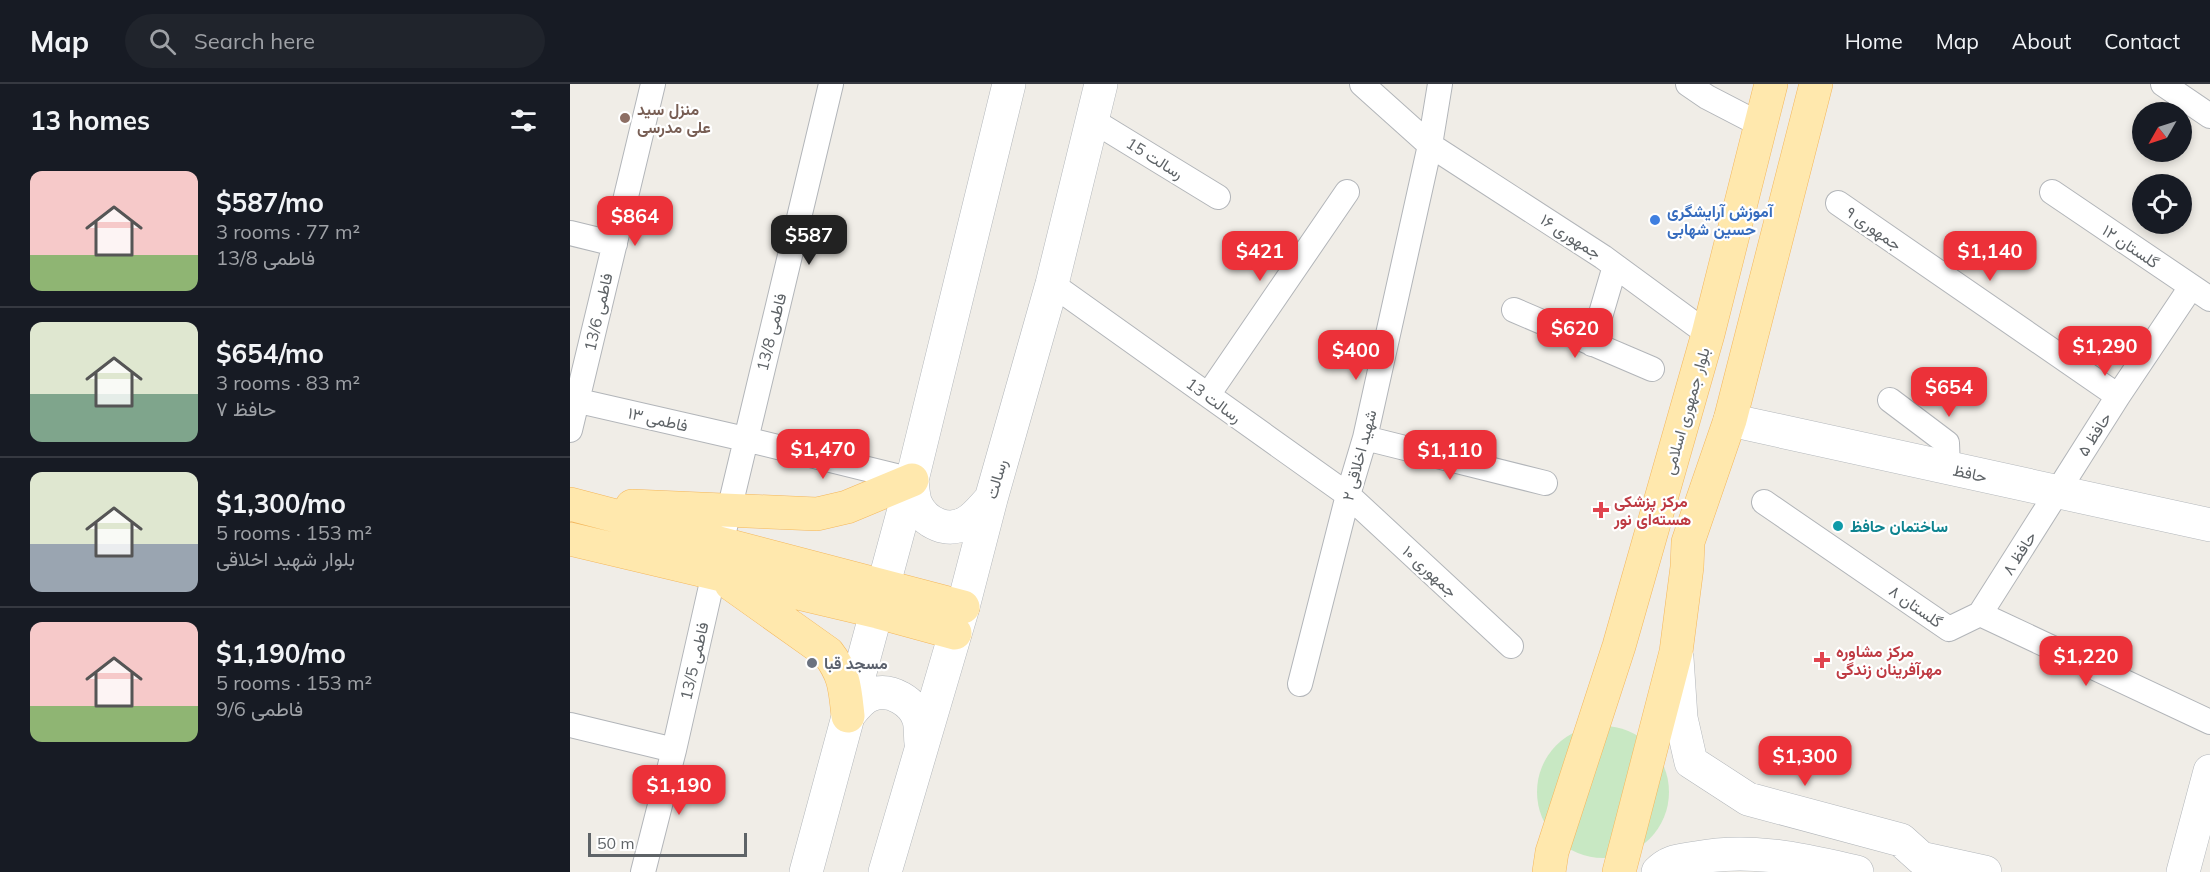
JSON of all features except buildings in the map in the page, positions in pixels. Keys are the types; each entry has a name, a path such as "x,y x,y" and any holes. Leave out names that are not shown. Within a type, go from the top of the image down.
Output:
{"main road":[{"name":"بلوار جمهوری اسلامی","path":"1549,872 1552,852 1619,646 1708,334 1771,84"},
{"path":"1619,872 1676,652 1688,542 1730,420 1816,84"},
{"path":"570,504 817,514 847,507 912,480"},
{"path":"570,504 717,558 959,620"},
{"path":"570,538 717,558 771,611 828,653 839,667 844,679 848,716"}],"street":[{"name":"فاطمی 13/6","path":"570,430 574,400 615,244 653,84"},
{"name":"فاطمی 13/8","path":"745,439 831,84"},
{"path":"806,872 912,480 1009,84"},
{"name":"رسالت","path":"889,871 921,743 959,620 1052,284 1101,84"},
{"name":"جمهوری ۱۶","path":"1362,84 1430,145 1615,266 1708,334"},
{"name":"شهید اخلاقی ۲","path":"1300,684 1348,495 1365,438 1430,145 1440,84"},
{"path":"1688,84 1707,97 1761,125"},
{"path":"2163,84 2210,116"},
{"name":"رسالت 15","path":"1092,120 1218,197"},
{"path":"1208,395 1347,192"},
{"name":"گلستان ۱۲","path":"2052,192 2200,293"},
{"name":"جمهوری ۹","path":"1838,202 2118,396"},
{"path":"570,233 615,244"},
{"path":"1592,344 1615,266"},
{"name":"رسالت 13","path":"1052,284 1348,495"},
{"name":"حافظ ۵","path":"2057,492 2118,396 2200,293"},
{"path":"1514,310 1652,369"},
{"name":"فاطمی ۱۳","path":"574,400 912,480"},
{"path":"1890,400 1947,443 1948,468"},
{"name":"حافظ","path":"1730,420 2210,525"},
{"path":"1365,438 1545,483"},
{"name":"فاطمی 13/5","path":"643,872 674,750 745,439"},
{"path":"912,480 915,502 924,516 935,525 950,527 967,523 991,499"},
{"name":"حافظ ۸","path":"1980,614 2057,492"},
{"name":"جمهوری ۱۰","path":"1348,495 1511,646"},
{"name":"گلستان ۸","path":"1764,502 1949,629 1980,614"},
{"path":"1980,614 2210,722"},
{"path":"1676,652 1681,718 1691,762 1748,799 1901,840 1921,858 1985,872"},
{"path":"848,716 860,702 873,694 885,693 900,698 910,704 919,719 921,743"},
{"path":"570,726 674,750"},
{"path":"2183,872 2210,771"},
{"path":"1658,872 1667,863 1708,855 1746,852 1794,858 1857,872"}],"green space":[{"path":"1603,726 1628,731 1650,745 1664,767 1669,792 1664,817 1650,839 1628,853 1603,858 1578,853 1556,839 1542,817 1537,792 1542,767 1556,745 1578,731"}],"place":[{"name":"منزل سید علی مدرسی","path":"625,118"},
{"name":"آموزش آرایشگری حسین شهابی","path":"1655,220"},
{"name":"مرکز پزشکی هسته‌ای نور","path":"1601,510"},
{"name":"ساختمان حافظ","path":"1838,526"},
{"name":"مرکز مشاوره مهرآفرینان زندگی","path":"1822,660"},
{"name":"مسجد قبا","path":"812,663"}]}
